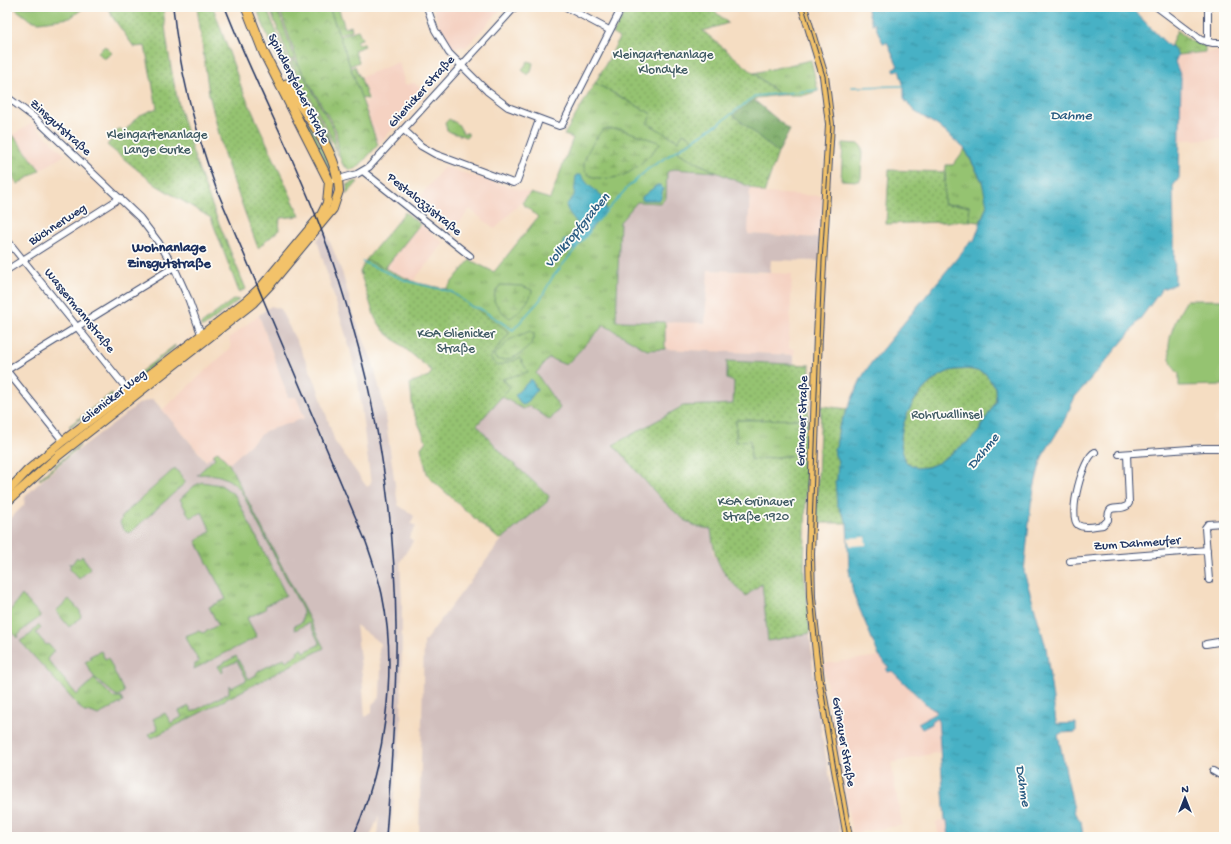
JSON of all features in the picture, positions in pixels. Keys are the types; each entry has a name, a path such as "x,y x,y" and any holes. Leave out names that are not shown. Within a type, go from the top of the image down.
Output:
{"highway":[{"name":"Spindlersfelder Straße","path":"246,7 264,53 334,180"},
{"name":"Spindlersfelder Straße","path":"252,7 269,51 285,82 318,133 331,159 334,180"}],"main road":[{"name":"Grünauer Straße","path":"803,7 824,80 830,124 818,335 810,554 811,597 820,681 848,837"},
{"name":"Glienicker Weg","path":"7,492 28,470 63,440 130,394 239,315 270,285 333,208 339,191 334,180"},
{"name":"Glienicker Weg","path":"7,502 130,394 261,286 321,215 327,203 334,180"}],"street":[{"path":"427,7 444,45 461,67 503,104 539,120 559,126 562,125 622,7"},
{"name":"Glienicker Straße","path":"364,172 515,7"},
{"path":"566,7 609,30"},
{"path":"1157,7 1201,40 1224,43"},
{"path":"1208,7 1208,42"},
{"name":"Zinsgutstraße","path":"7,97 35,118 120,198 153,234 174,267 188,298 201,334"},
{"path":"404,130 422,146 436,154 513,183 517,181 539,120"},
{"path":"334,180 364,172"},
{"name":"Pestalozzistraße","path":"364,172 470,256"},
{"name":"Büchnerweg","path":"7,270 120,198"},
{"name":"Wassermannstraße","path":"7,240 130,394"},
{"path":"63,440 7,370 174,267"},
{"path":"1119,454 1224,448"},
{"path":"1095,452 1089,457 1078,487 1074,516 1077,524 1080,526 1103,525 1108,520 1108,512 1110,510 1127,506 1129,503 1127,454"},
{"path":"1209,580 1206,526 1208,524 1224,523"},
{"name":"Zum Dahmeufer","path":"1070,561 1207,550"},
{"path":"1206,644 1224,641"},
{"path":"1213,771 1220,775 1224,775"}],"shaded area":[{"path":"433,7 503,7 466,47 450,47 440,28"},
{"path":"1224,51 1224,139 1179,140 1175,62 1178,55"},
{"path":"399,62 405,85 414,83 426,92 378,145 363,103 370,101 361,77"},
{"path":"32,123 65,155 40,170 13,135"},
{"path":"444,167 530,193 495,229 470,209 451,233 414,204"},
{"path":"673,169 716,172 750,186 748,234 820,238 819,261 771,260 770,272 708,270 705,323 616,321 620,222 637,202 660,203 667,172"},
{"path":"750,186 764,193 822,196 820,238 747,234"},
{"path":"420,224 444,243 413,281 385,268"},
{"path":"325,230 342,272 355,319 373,363 383,402 398,505 414,516 411,523 416,527 409,537 413,541 400,562 402,603 401,722 390,837 377,837 379,815 370,837 7,837 7,522 24,505 25,497 39,483 65,460 140,403 153,399 206,461 218,451 229,464 265,431 305,418 296,397 288,397 259,315 271,306 280,309 298,344 316,383 335,442 367,487 371,484 358,383 350,349 317,240","holes":["356,625 380,643 380,696 372,705 372,713 365,717"]},
{"path":"708,270 792,274 789,348 795,349 794,355 665,349 665,322 705,323"},
{"path":"259,315 288,397 296,396 305,418 265,431 229,464 207,461 162,410 231,348 229,338"},
{"path":"604,325 647,350 665,349 794,355 794,364 727,361 734,382 733,404 683,406 613,445 662,499 685,519 697,527 711,528 713,552 720,567 732,583 746,595 762,583 768,641 810,633 813,670 822,736 841,837 419,837 424,642 503,538 546,502 549,496 500,451 477,425 501,396 523,409 530,406 550,420 560,408 536,373 549,357 566,364"},
{"path":"879,656 905,684 932,709 936,710 936,713 918,723 922,729 938,717 941,743 940,752 891,763 902,825 852,834 823,664"},
{"path":"947,820 949,837 939,837 936,822"}],"green space":[{"path":"13,7 85,7 70,18 39,22 30,20"},
{"name":"Kleingartenanlage Lange Gurke","path":"107,7 163,7 171,67 177,97 191,148 221,229 246,289 239,292 211,218 156,185 107,145 117,133 116,131 119,128 124,132 138,116 157,108 145,46 134,47"},
{"path":"197,7 213,7 242,89 300,216 280,218 279,230 258,248 225,158 209,94"},
{"path":"256,7 266,7 287,58 328,135 333,155 275,54"},
{"path":"269,7 277,7 295,59 290,60"},
{"path":"279,7 329,7 378,145 357,168 350,170 343,165 339,155 336,130 299,66"},
{"path":"329,7 338,7 345,28 351,26 352,30 339,34"},
{"name":"Kleingartenanlage Klondyke","path":"633,7 710,7 728,23 703,31 780,95 757,98 733,115 778,153 764,193 716,172 679,153 678,149 693,139 683,133 678,141 647,123 652,114 595,83 619,38 613,34 628,8 630,10"},
{"path":"358,30 362,39 356,41 358,45 363,43 365,46 354,50 359,62 350,66 339,36"},
{"path":"1177,30 1191,41 1205,46 1205,52 1178,55 1171,45"},
{"path":"105,46 112,53 104,59 98,52"},
{"path":"295,60 334,130 337,155 329,133 291,62"},
{"path":"811,60 818,91 805,95 780,95 754,73"},
{"path":"528,61 533,63 531,72 527,75 522,70"},
{"path":"355,66 368,99 361,98 351,68"},
{"path":"595,83 652,114 648,123 678,141 683,133 694,139 678,149 679,153 716,172 673,169 667,172 666,198 660,203 637,202 620,222 616,321 665,322 665,349 647,350 604,325 566,365 549,358 536,373 560,408 550,420 530,406 523,409 501,396 510,387 490,358 510,332 446,289 470,260 494,272 538,217 522,203 530,193 550,199 573,138 564,135"},
{"path":"754,100 790,130 778,153 733,115"},
{"path":"299,109 317,137 333,170 330,171"},
{"path":"449,119 458,124 463,133 468,133 468,136 465,137 447,130 445,123"},
{"path":"603,129 621,129 661,143 636,168 623,175 609,178 590,176 585,171 584,165 586,157 589,149"},
{"path":"13,135 40,170 18,184 7,170 7,139"},
{"path":"843,143 859,144 862,147 861,178 859,181 841,180"},
{"path":"965,149 985,190 987,204 980,222 970,221 969,206 944,204 946,165 953,165"},
{"path":"889,170 945,172 944,204 969,206 970,221 886,224"},
{"path":"358,182 346,195 348,184"},
{"path":"405,212 420,224 385,268 366,260"},
{"name":"KGA Glienicker Straße","path":"366,260 417,283 446,289 510,332 490,358 497,366 520,358 528,372 502,379 510,387 477,425 502,453 549,496 547,502 503,538 499,539 482,525 431,479 427,473 421,448 426,441 413,411 410,383 429,376 432,371 384,331 375,318 360,272"},
{"path":"500,285 522,286 532,290 530,298 524,306 510,318 502,312 494,301 495,293"},
{"path":"234,299 239,300 203,327 200,325"},
{"path":"1187,300 1224,300 1224,385 1179,386 1179,374 1173,366 1169,347 1173,327"},
{"path":"530,331 534,333 534,338 531,344 520,354 506,360 495,358 494,356 509,340"},
{"path":"175,345 175,347 140,376 136,379 134,377"},
{"name":"KGA Grünauer Straße 1920","path":"727,361 810,365 808,419 736,420 736,442 750,440 751,460 807,454 804,573 810,633 768,641 762,583 746,596 730,580 720,566 714,550 711,529 698,527 677,514 613,445 683,406 733,404 734,382 727,379"},
{"name":"Rohrwallinsel","path":"969,369 985,373 995,387 996,401 979,431 969,441 938,463 928,467 917,468 906,462 901,444 902,428 910,408 916,398 924,389 941,375 952,370"},
{"path":"112,393 113,397 109,398 70,427 69,426"},
{"name":"KGA Grünauer Straße 1920","path":"821,406 849,409 839,427 836,447 834,448 838,461 836,481 837,504 847,523 816,523"},
{"path":"808,419 807,454 750,460 736,442 736,420"},
{"path":"79,445 80,446 40,480 39,479"},
{"path":"218,451 229,464 324,648 152,738 149,734 158,729 153,719 165,713 171,723 182,717 179,711 189,706 192,712 229,693 229,685 231,688 247,680 237,661 222,668 223,672 221,673 218,666 236,656 249,679 256,675 257,672 284,658 286,661 298,654 297,651 302,648 304,652 320,644 309,623 295,630 294,626 302,622 303,611 241,491 227,479 210,474 197,475 215,458 213,455"},
{"path":"175,468 185,483 130,533 124,530 120,523 123,515"},
{"path":"202,482 221,485 235,495 286,595 265,606 266,609 247,618 257,637 194,669 195,664 199,662 185,636 198,631 203,633 218,625 209,607 226,599 196,541 211,531 202,512 190,518 180,499 194,486"},
{"path":"82,556 90,567 89,570 79,579 69,568 71,566 69,564 72,564 77,557 79,559"},
{"path":"22,595 41,616 24,629 17,638 7,627 7,615"},
{"path":"69,599 80,611 81,617 69,627 56,611"},
{"path":"38,625 41,628 36,633 46,645 48,644 54,651 47,659 77,695 94,679 113,697 121,697 123,702 98,715 91,712 84,712 20,641 31,634"},
{"path":"101,651 105,659 108,658 124,692 118,696 94,677 85,662 91,659 90,656"}],"water":[{"name":"Dahme","path":"867,7 1130,7 1170,47 1171,45 1178,55 1175,62 1181,77 1179,178 1173,186 1175,284 1162,289 1129,334 1075,397 1063,423 1042,457 1031,504 1024,572 1046,647 1056,722 1058,724 1076,723 1076,732 1061,733 1058,735 1075,814 1081,821 1083,837 949,837 947,821 945,821 938,717 932,720 932,724 922,729 918,723 936,713 936,710 929,707 892,671 888,672 886,669 889,668 879,656 853,593 849,570 847,523 837,504 835,481 837,480 838,461 834,448 836,447 839,427 862,377 871,363 971,241 974,241 987,205 982,181 965,149 938,126 914,111 904,99 904,87 899,70 893,71 893,68 898,66 887,42 883,43 874,23 872,24","holes":["969,369 985,373 995,387 996,401 979,431 969,441 938,463 928,467 917,468 906,462 901,444 901,438 906,417 916,398 932,381 952,370"]},
{"path":"576,175 581,175 588,184 600,194 605,202 606,210 576,248 568,251 563,247 563,241 574,236 579,229 566,205 574,196"},
{"path":"657,185 660,185 663,189 659,200 642,200 642,197"},
{"path":"531,379 537,390 526,404 522,405 515,395"}],"pier":[{"path":"865,537 866,545 850,546 848,538"}],"waterway":[{"name":"Vollkropfgraben","path":"852,87 904,86"},
{"name":"Vollkropfgraben","path":"596,223 627,188 648,169 721,122 755,96 818,90"},
{"name":"Vollkropfgraben","path":"363,262 407,281 452,292 472,307 479,308 513,330 540,300 552,278 590,231"}],"tram line":[{"path":"804,7 825,76 831,124 822,261 811,552 816,624 824,695 848,837"}],"railway":[{"path":"173,7 179,53 189,99 201,144 216,188 366,542 382,594 387,623 389,654 386,717 373,780 353,837"},
{"path":"225,7 249,65 301,179 324,237 354,332 376,428 385,478 391,527 396,626 395,705 386,837"}],"district":[{"name":"Wohnanlage Zinsgutstraße","path":"169,256"}]}
